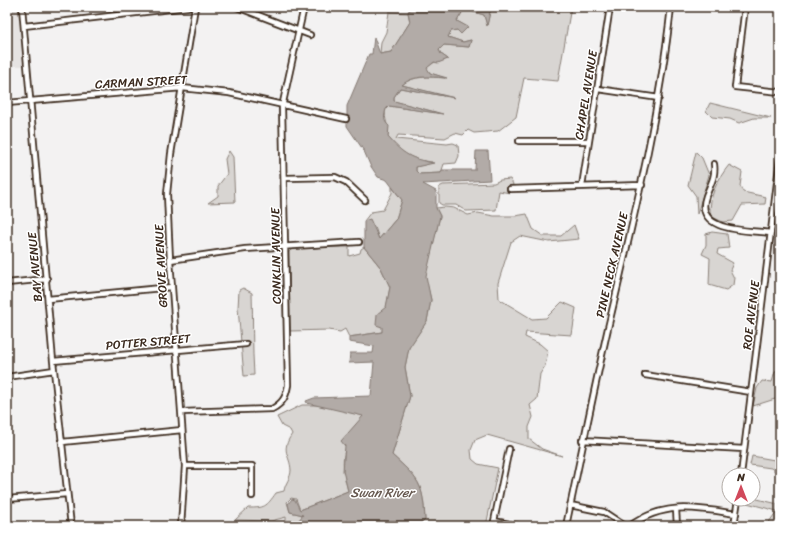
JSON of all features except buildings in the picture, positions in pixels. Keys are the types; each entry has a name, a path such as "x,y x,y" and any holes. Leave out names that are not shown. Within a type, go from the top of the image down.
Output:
{"street":[{"name":"BAY AVENUE","path":"22,7 53,361 70,526"},
{"path":"24,26 188,7"},
{"name":"GROVE AVENUE","path":"181,526 184,466 182,412 170,260 168,177 195,7"},
{"path":"237,7 310,35"},
{"name":"CONKLIN AVENUE","path":"182,412 272,409 282,402 286,396 288,385 285,178 282,107 304,7"},
{"name":"CHAPEL AVENUE","path":"582,186 610,7"},
{"name":"PINE NECK AVENUE","path":"566,526 582,440 642,185 658,98 671,7"},
{"path":"745,7 735,87 780,92"},
{"name":"CARMAN STREET","path":"7,103 182,88 229,94 282,107 346,119"},
{"path":"598,89 658,98"},
{"path":"519,141 589,141"},
{"name":"ROE AVENUE","path":"742,467 780,158"},
{"path":"714,164 716,173 704,202 707,216 712,222 720,227 771,233"},
{"path":"285,178 335,177 346,182 365,200"},
{"path":"510,189 642,185"},
{"path":"170,260 245,249 359,242"},
{"path":"7,283 47,279"},
{"path":"48,299 172,287"},
{"name":"POTTER STREET","path":"53,361 246,344"},
{"path":"7,377 54,370"},
{"path":"645,375 751,392"},
{"path":"62,442 182,430"},
{"path":"582,440 744,449"},
{"path":"509,449 494,524 519,526"},
{"path":"184,466 252,466 252,496"},
{"path":"7,499 67,494"},
{"path":"570,505 604,512 625,526"},
{"path":"734,526 737,507"},
{"path":"630,526 651,513 676,509 697,508 736,514"},
{"path":"676,509 677,526"}],"shaded area":[{"path":"7,7 20,7 25,66 7,66"},
{"path":"491,7 571,7 558,81 524,78 516,117 498,131 474,133 468,130 463,135 455,133 445,138 398,135 396,139 447,144 453,143 458,145 459,156 456,163 444,164 441,173 419,174 416,171 416,167 432,162 407,155 402,152 388,137 385,116 386,108 389,106 438,113 394,101 394,97 400,88 444,96 402,85 416,78 445,78 430,73 426,68 435,62 448,59 441,54 439,50 444,45 469,47 471,40 463,42 448,37 451,31 464,29 467,27 457,21 463,11 467,10 484,15 487,25"},
{"path":"389,12 408,13 410,22 391,52 380,54 381,42 386,32"},
{"path":"710,103 771,118 754,118 739,123 730,119 712,117 706,111"},
{"path":"229,151 233,157 235,202 208,203 218,196 218,186 227,174 225,159"},
{"path":"696,152 702,158 709,175 697,214 696,196 688,185"},
{"path":"729,165 742,172 740,186 743,192 766,197 765,204 742,205 733,221 723,222 710,216 710,209 712,195 721,176"},
{"path":"510,179 513,184 510,193 499,191 496,210 466,211 456,205 442,205 439,203 439,187 443,185 494,183 500,180"},
{"path":"392,187 402,200 396,219 379,239 375,227 364,221 371,212 383,210 392,193"},
{"path":"436,208 454,208 468,215 478,213 494,216 515,216 527,214 533,229 543,236 561,236 574,225 579,239 549,242 520,236 511,242 498,283 499,299 532,319 546,318 562,302 576,308 572,335 526,332 525,337 540,344 548,351 545,366 540,374 537,399 530,405 533,417 529,427 529,439 542,449 562,456 487,435 475,440 471,450 472,459 478,464 498,468 486,526 419,526 425,520 421,489 414,477 392,455 410,396 405,367 409,347 427,321 431,300 425,276 440,216"},
{"path":"712,232 727,234 729,248 718,249 717,254 733,263 730,270 734,278 733,285 726,290 709,285 710,258 702,254 706,245 706,234"},
{"path":"349,247 349,256 360,253 361,249 364,247 381,268 390,287 382,332 349,337 345,329 340,332 329,330 290,331 289,252 293,248"},
{"path":"243,288 252,293 254,375 244,376 238,308 239,290"},
{"path":"780,371 780,399 775,399 753,406 757,388 762,381 772,382 775,372"},
{"path":"302,405 318,405 364,415 348,443 343,459 343,468 348,491 300,510 296,499 291,498 287,502 290,512 304,515 298,521 286,521 286,517 271,521 235,520 248,508 265,506 276,493 284,491 291,473 286,449 288,440 292,434 290,430 282,426 277,417"},
{"path":"752,456 780,461 780,475 771,468 750,465"},
{"path":"780,496 780,526 766,526 777,511 761,507 761,500 778,504"}],"water":[{"name":"Swan River","path":"411,7 491,7 487,26 484,15 467,10 463,11 457,21 468,27 461,34 457,30 451,31 448,37 463,42 471,40 469,47 444,45 439,50 441,54 448,59 438,63 434,62 427,68 430,73 447,78 418,78 412,79 402,85 455,98 400,88 394,97 394,101 443,114 389,106 386,109 384,116 389,126 388,137 398,148 419,160 434,163 416,167 416,171 419,174 441,173 442,170 475,170 476,151 488,151 490,180 423,184 436,191 436,208 440,216 426,276 431,300 427,321 409,348 405,367 410,396 392,455 408,470 418,483 423,497 425,520 419,526 303,526 303,521 298,521 303,515 290,512 288,504 292,499 295,500 300,510 348,491 343,471 345,446 341,441 363,416 307,403 306,401 314,398 371,396 374,362 349,363 350,353 373,353 374,346 349,342 349,337 382,332 382,327 376,325 377,314 386,307 390,287 381,268 364,247 364,221 370,219 379,239 396,219 402,200 387,180 378,177 370,165 364,151 347,126 347,106 369,54 372,54 374,37 380,54 391,52 410,22 408,12"}]}
